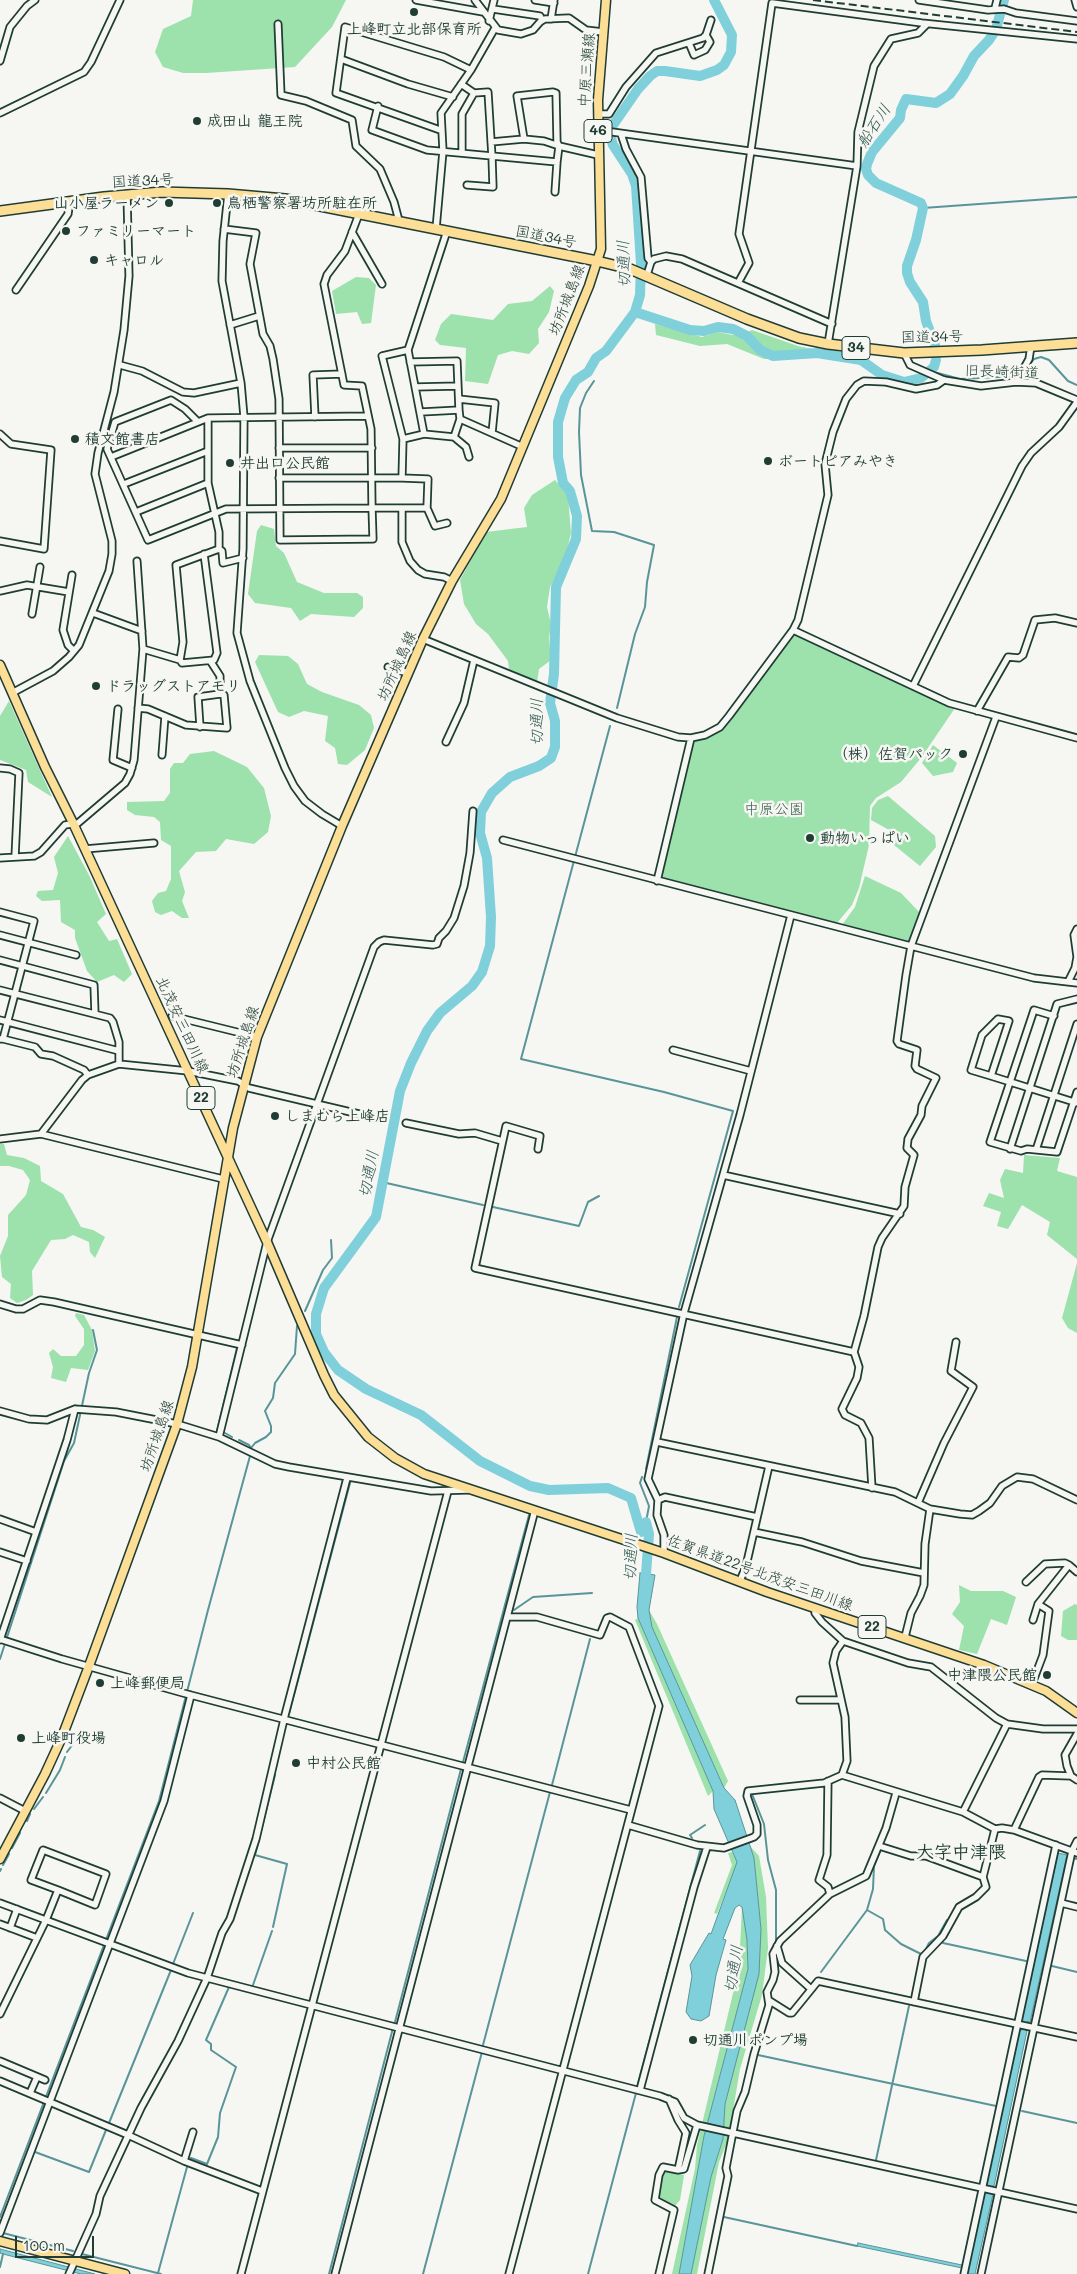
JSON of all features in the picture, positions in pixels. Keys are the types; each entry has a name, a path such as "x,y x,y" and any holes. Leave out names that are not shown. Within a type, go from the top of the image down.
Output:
{"highway":[{"name":"国道34号","path":"0,211 162,192 228,194 285,200 630,269 747,319 799,338 828,344 904,353 1077,343"}],"main road":[{"name":"中原三瀬線","path":"597,261 601,249 602,234 598,114 606,0"},
{"name":"坊所城島線","path":"0,1859 26,1811 58,1744 89,1666 177,1424 189,1380 198,1333 223,1179 243,1084 256,1037 342,826 423,639 452,581 501,499 589,286 597,261"},
{"name":"北茂安三田川線","path":"0,665 45,767 85,848 228,1156 334,1395 368,1437 395,1458 424,1474 453,1484"},
{"name":"佐賀県道22号北茂安三田川線","path":"453,1484 662,1552 816,1608 905,1637 1032,1684 1061,1700 1077,1714"},
{"path":"0,2242 73,2264 125,2274"}],"street":[{"path":"0,61 10,27 26,6 35,0"},
{"path":"0,113 86,70 120,0"},
{"path":"416,0 483,12"},
{"path":"474,0 495,28 521,34 533,30 542,20 572,19 586,30 603,32"},
{"path":"489,20 494,0"},
{"path":"535,0 554,1 551,19"},
{"path":"920,0 988,10 995,8 1004,9 1016,14 1077,21"},
{"path":"995,8 998,0"},
{"path":"1075,0 1077,7"},
{"path":"738,283 749,262 739,234 772,3 927,24 1077,39"},
{"path":"493,9 540,16 542,20"},
{"path":"689,43 694,55 705,50 710,42 706,35 710,20"},
{"path":"278,24 281,95 306,101 352,120 356,146 380,169 394,202 398,217 397,222"},
{"path":"828,344 857,166 858,132 870,78 877,59 891,39 918,33 927,24"},
{"path":"440,130 378,106 336,93 345,27 444,57 471,70"},
{"path":"436,229 443,151 440,130 441,113 471,70 495,28"},
{"path":"598,114 609,114 626,87 652,56 706,35"},
{"path":"341,59 452,98"},
{"path":"461,84 474,93 488,92 492,156 492,187 467,185"},
{"path":"462,153 462,114 474,93"},
{"path":"524,139 517,96 556,93 557,142 559,146 555,192"},
{"path":"378,106 372,130 427,150 558,162"},
{"path":"598,130 857,166"},
{"path":"621,134 626,149 641,177 648,258 651,262"},
{"path":"491,142 524,139 544,141 598,155"},
{"path":"228,194 224,228 222,281 242,383 244,417 243,558 238,633 250,681 294,786 305,801 342,826"},
{"path":"12,693 53,671 74,651 93,612 109,571 112,554 110,531 96,483 96,464 120,366 129,276 127,195"},
{"path":"16,290 68,214 70,202"},
{"path":"224,228 256,233 250,264 259,316 273,359 279,417 280,540 372,538 372,448 368,416 362,386 344,384 324,284 327,275 345,251 359,214"},
{"path":"424,434 408,350 447,231"},
{"path":"352,232 382,284"},
{"path":"647,276 651,262 654,259 666,256 682,259 832,324"},
{"path":"230,325 259,316"},
{"path":"1016,382 1029,359 1031,346"},
{"path":"402,478 402,439 382,356 408,350"},
{"name":"旧長崎街道","path":"904,353 910,365 944,380 981,386 1016,382 1036,383 1077,401"},
{"path":"410,362 457,361 460,419 454,437"},
{"path":"120,366 142,371 183,392 194,393 242,383"},
{"path":"315,417 313,375 342,374"},
{"path":"423,639 617,718 678,737 691,738 705,735 720,726 793,630 798,620 828,495 825,464 832,432 846,399 857,385 864,381 886,382 916,389 937,386 944,380"},
{"path":"416,387 458,386"},
{"path":"459,399 495,403 492,433"},
{"path":"196,421 185,409 171,400 115,422 107,449 148,540 226,509 427,508"},
{"path":"913,686 1022,466 1031,452 1059,428 1077,401"},
{"path":"420,412 459,410"},
{"path":"111,457 196,421 208,418 368,416"},
{"path":"208,418 208,483 219,532 219,548 222,551 223,563 243,558"},
{"path":"460,419 523,447"},
{"path":"0,434 11,444 51,450 44,549 0,541"},
{"path":"402,439 424,434 454,437 466,447 469,457"},
{"path":"279,448 372,448"},
{"path":"124,484 208,450"},
{"path":"279,478 428,478 427,508 435,526 447,523"},
{"path":"136,512 208,483"},
{"path":"402,508 402,542 410,561 418,570 425,574 444,577 452,581"},
{"path":"180,660 183,642 176,565 219,548"},
{"path":"204,554 217,653 211,662"},
{"path":"0,858 34,856 41,852 65,825 78,823 125,783 132,768 143,649 137,561"},
{"path":"32,614 40,567"},
{"path":"72,574 63,630 68,645 74,651"},
{"path":"0,591 27,585 69,592"},
{"path":"93,612 142,631"},
{"path":"976,711 1008,657 1019,658 1023,655 1035,620 1055,618 1077,623"},
{"path":"793,630 949,703 1077,738"},
{"path":"143,649 182,662 211,662"},
{"path":"446,742 464,703 474,660"},
{"path":"211,662 220,676 220,694"},
{"path":"388,667 408,673"},
{"path":"138,708 148,709 186,725 200,727 227,728 224,695 198,697 200,727"},
{"path":"118,709 113,760 132,768"},
{"path":"162,755 165,716"},
{"path":"872,1488 869,1438 861,1423 845,1415 842,1409 858,1373 859,1367 854,1352 864,1316 878,1247 904,1206 905,1187 914,1155 907,1148 908,1139 921,1115 922,1106 936,1078 917,1069 915,1066 917,1050 899,1044 897,1041 911,946 996,717"},
{"path":"656,881 691,738"},
{"path":"0,768 10,769 19,773 15,857"},
{"path":"219,1437 267,1242 374,947 378,942 384,940 437,944 439,938 454,918 464,886 470,853 473,811"},
{"path":"504,840 1034,978 1077,983"},
{"path":"85,848 154,843"},
{"path":"0,912 34,921 2,1039 35,1047 42,1054 60,1059 84,1070 88,1075"},
{"path":"662,1552 664,1535 657,1515 658,1500 648,1479 658,1442 684,1313 751,1071 790,915"},
{"path":"1068,982 1076,963 1074,935 1077,929"},
{"path":"0,935 76,955"},
{"path":"0,960 94,984 95,1014"},
{"path":"0,990 110,1018 113,1022 119,1051 119,1064"},
{"path":"1010,1149 1058,1004 1077,999"},
{"path":"1054,1016 1034,1010 990,1142 1021,1151 1057,1152 1075,1103 1077,1092"},
{"path":"172,1016 256,1037"},
{"path":"991,1076 1009,1021 998,1019 982,1035 971,1070 1075,1103"},
{"path":"0,1020 119,1051"},
{"path":"1036,1150 1077,1024"},
{"path":"673,1050 751,1071"},
{"path":"41,1134 88,1075 119,1064 188,1071 243,1084 249,1088 376,1118"},
{"path":"406,1123 459,1134 476,1133 502,1141"},
{"path":"538,1149 540,1136 506,1126 475,1268 854,1352"},
{"path":"0,1139 41,1134 223,1179"},
{"path":"723,1175 900,1214"},
{"path":"0,1304 23,1309 40,1300 198,1333 242,1345"},
{"path":"918,1503 944,1443 973,1387 951,1371 956,1342"},
{"path":"75,1409 67,1440 0,1640 188,1694 631,1810"},
{"path":"0,1411 29,1419 47,1420 75,1409 116,1412 177,1424 219,1437 275,1464 347,1478 431,1491 472,1490"},
{"path":"658,1442 895,1492 930,1509 972,1515 990,1503 1008,1480 1017,1477 1034,1479 1077,1500"},
{"path":"740,1581 746,1566 769,1466"},
{"path":"69,2274 96,2214 100,2196 128,2135 178,2041 207,1978 222,1933 230,1919 256,1839 347,1478"},
{"path":"241,2274 448,1491"},
{"path":"658,1500 665,1497 757,1517"},
{"path":"905,1637 911,1613 924,1585 925,1544 930,1509"},
{"path":"335,2274 535,1510"},
{"path":"0,1520 36,1532"},
{"path":"754,1532 802,1542 861,1561 924,1573"},
{"path":"0,1552 27,1561"},
{"path":"1026,1582 1045,1564 1065,1563 1077,1572"},
{"path":"1033,1620 1038,1604 1070,1565"},
{"path":"1032,1684 1043,1655 1049,1611 1038,1604"},
{"path":"816,1608 815,1613 822,1622 843,1641 908,1663 931,1667 996,1718 1007,1724 1043,1729 1077,1729"},
{"path":"507,1617 537,1617 600,1635 607,1618 610,1617 629,1627 659,1706 509,2274"},
{"path":"628,1825 707,1847 724,1848 754,1837 757,1834 758,1825 747,1796 748,1791 828,1781 842,1774 848,1752 845,1717 832,1663 836,1651 843,1641"},
{"path":"0,2233 46,2100 109,1945 164,1801 188,1694"},
{"path":"800,1700 841,1700"},
{"path":"963,1812 1007,1724"},
{"path":"1071,1776 1065,1755 1077,1734"},
{"path":"842,1774 896,1793 902,1793 963,1812 995,1829 1014,1830 1074,1852"},
{"path":"1014,1830 1039,1777 1042,1775 1071,1776 1077,1780"},
{"path":"828,1781 827,1854 819,1880 828,1888 830,1894"},
{"path":"896,1793 879,1846 866,1876 830,1894 808,1913 777,1946 773,1954 773,1980 766,1997 789,2013 792,2013 818,1981 1077,2037"},
{"path":"0,1798 26,1811"},
{"path":"914,2002 923,1957 942,1936 959,1907 976,1897 986,1887 983,1877 995,1829"},
{"path":"981,2274 1061,1903 1077,1840"},
{"path":"964,2274 987,2188 1022,2025 1056,1845"},
{"path":"879,1846 911,1856 926,1856 983,1877"},
{"path":"640,2090 694,1886 707,1847"},
{"path":"43,1850 106,1874 95,1905 58,1890 31,1880 43,1850"},
{"path":"0,2014 46,1920 58,1890"},
{"path":"0,1903 109,1945 207,1978 669,2099 675,2102 688,2121 698,2125 1077,2209"},
{"path":"1061,1903 1077,1907"},
{"path":"10,1928 17,1910"},
{"path":"0,1924 37,1938"},
{"path":"777,1946 782,1963 811,1988"},
{"path":"708,2274 728,2176 726,2168 732,2132 770,2001"},
{"path":"0,2061 45,2080"},
{"path":"30,2093 37,2077"},
{"path":"0,2081 128,2135 184,2161 262,2191"},
{"path":"669,2099 686,2133 678,2170"},
{"path":"659,2274 674,2210 655,2200 659,2175 663,2167 678,2170 684,2168 698,2125"},
{"path":"184,2161 193,2132"}],"green space":[{"path":"193,0 346,0 332,27 295,67 183,73 163,67 155,52 163,29 191,16"},
{"path":"356,277 369,278 376,285 371,323 362,324 357,312 336,314 332,291"},
{"path":"550,286 554,291 549,312 538,329 539,343 529,354 512,351 498,355 488,384 465,381 466,348 440,345 435,340 441,324 451,314 493,320 508,304 532,301"},
{"path":"655,324 702,337 717,332 738,336 752,330 798,346 817,350 812,358 764,359 727,344 700,346 656,335"},
{"path":"555,480 568,496 571,533 564,562 550,587 547,607 551,624 549,638 551,660 539,669 537,682 509,669 508,661 488,634 476,624 464,604 460,580 486,532 527,527 524,508 532,495"},
{"path":"261,525 274,529 276,546 284,553 297,582 324,593 357,593 363,597 363,608 354,617 311,614 300,621 291,608 255,603 248,594 257,531"},
{"name":"中原公園","path":"796,633 955,708 921,758 901,782 876,798 870,806 869,845 859,888 852,905 837,923 656,877 694,742 717,733 727,724"},
{"path":"259,655 288,656 298,664 307,684 322,692 359,705 371,715 374,728 365,750 347,765 338,764 335,748 325,741 328,716 304,711 289,717 278,712 255,662"},
{"path":"9,701 52,797 28,782 26,770 0,760 0,716"},
{"path":"933,745 957,763 953,772 933,776 922,763"},
{"path":"214,751 247,767 264,788 271,816 268,832 254,844 226,839 216,851 196,852 179,871 185,892 182,901 189,918 182,918 172,911 161,915 155,912 152,901 158,893 166,891 171,879 171,846 161,840 160,822 154,817 135,815 127,810 127,802 164,801 170,793 170,769 174,763 183,763 190,754"},
{"path":"888,796 935,836 936,847 920,866 894,845 896,839 891,831 871,820 872,808 878,800"},
{"path":"68,836 89,875 106,914 97,922 109,941 117,939 132,974 124,982 114,975 97,982 87,971 75,938 75,930 61,922 60,900 42,901 36,896 38,891 53,890 58,873 54,857"},
{"path":"865,876 901,893 920,913 909,942 842,925 855,907"},
{"path":"0,1144 4,1144 7,1155 24,1158 40,1166 41,1181 63,1194 81,1227 93,1230 105,1237 95,1258 90,1252 89,1242 73,1235 65,1239 51,1240 32,1271 33,1295 17,1303 10,1298 11,1284 2,1277 0,1256 8,1236 8,1215 26,1195 30,1180 23,1170 9,1166 0,1166"},
{"path":"1024,1155 1060,1158 1057,1171 1077,1177 1077,1259 1047,1235 1050,1222 1022,1205 1008,1229 997,1226 1001,1212 983,1206 989,1193 1004,1198 1000,1180 1005,1169 1023,1173"},
{"path":"1077,1263 1077,1333 1068,1328 1062,1318"},
{"path":"76,1313 84,1315 92,1330 95,1351 88,1370 71,1368 66,1382 51,1378 53,1367 49,1353 53,1349 61,1356 76,1356 84,1345 84,1329 75,1316"},
{"path":"959,1585 971,1591 1003,1591 1016,1597 1007,1625 991,1619 977,1654 959,1650 964,1626 952,1614 960,1602"},
{"path":"1075,1604 1077,1605 1077,1640 1068,1640 1061,1636 1063,1611"},
{"path":"649,1610 728,1781 724,1788 652,1627"},
{"path":"638,1618 713,1791 708,1796 635,1620"},
{"path":"749,1845 759,1856 766,1897 768,1948 762,1995 740,2069 728,2140 719,2162 697,2274 691,2274 711,2177 723,2139 725,2104 761,1929 754,1858"},
{"path":"732,1852 737,1862 717,1914 714,1913 732,1865 728,1853"},
{"path":"742,1907 747,1940 748,1969 704,2136 679,2274 672,2274 695,2169 697,2145 739,1968"},
{"path":"666,2170 684,2175 680,2200 675,2206 658,2198 662,2174"}],"water":[{"path":"640,1573 655,1575 649,1610 652,1627 724,1788 735,1800 754,1858 761,1929 759,1974 725,2104 723,2139 711,2177 691,2274 679,2274 704,2136 748,1969 747,1940 742,1907 739,1905 735,1908 723,1939 726,1940 716,1975 709,2016 701,2021 691,2019 686,2012 692,1976 690,1965 709,1933 711,1934 737,1862 714,1809 713,1791 638,1618"},
{"path":"1058,1853 1067,1855 1030,2022 1027,2021 1025,2030 1027,2031 994,2186 992,2186 990,2193 993,2194 975,2274 967,2274 985,2192 987,2192 989,2186 986,2184 1020,2030 1022,2030 1024,2021 1022,2020"},
{"path":"858,2243 962,2265 962,2268 857,2246"},
{"path":"0,2249 95,2274 81,2274 3,2254 0,2253"}],"waterway":[{"name":"切通川","path":"645,1587 649,1534 646,1522 641,1532 631,1498 608,1488 549,1490 530,1486 480,1461 421,1415 366,1389 338,1370 324,1352 316,1334 316,1314 324,1288 376,1217 400,1091 411,1063 427,1031 440,1013 472,986 482,972 490,946 491,917 487,858 480,833 481,812 492,793 510,777 539,766 551,758 555,747 555,721 550,703 554,674 556,587 576,539 577,516 570,491 563,483 558,457 558,422 565,398 576,380 588,372 596,358 606,351 635,312 640,295 641,264 636,186 632,174 613,145 610,135 611,128 638,89 657,71 700,76 717,70 724,65 731,52 732,35 714,0"},
{"name":"船石川","path":"935,345 926,321 923,302 910,282 907,273 907,266 916,240 923,208 921,203 876,183 868,175 866,169 872,152 900,118 906,99 936,103 950,94 974,56 989,40 996,29 1004,0"},
{"path":"923,208 1077,197"},
{"name":"船石川","path":"635,312 690,330 704,331 718,327 733,329 747,336 760,350 773,356 817,353 861,360 882,375 904,382 921,378 934,367 936,360"},
{"path":"1023,373 1034,359 1041,357 1049,360 1068,381 1077,385"},
{"path":"930,371 960,379 1017,376"},
{"path":"594,381 586,393 580,408 579,432 581,475 592,531 614,532 654,545 647,582 645,607 635,634 617,708"},
{"path":"610,726 521,1059 664,1092 733,1111 679,1307"},
{"path":"382,1182 483,1205"},
{"path":"493,1207 579,1226 588,1202 599,1196"},
{"path":"305,1311 323,1270 332,1258 331,1240"},
{"path":"646,1469 677,1317"},
{"path":"239,1440 251,1448 271,1432 271,1426 265,1411 273,1398 275,1383 295,1354 297,1326"},
{"path":"0,1659 64,1461 74,1443 89,1373 97,1350 93,1330"},
{"path":"217,1431 237,1348"},
{"path":"225,1433 232,1437"},
{"path":"0,2217 159,1801 250,1456"},
{"path":"642,1477 640,1483 649,1506 646,1522"},
{"path":"289,1714 350,1483"},
{"path":"463,1762 529,1515"},
{"path":"514,1610 533,1597 592,1593"},
{"path":"552,1785 590,1639"},
{"path":"67,1752 73,1744"},
{"path":"46,1793 60,1770 65,1757"},
{"path":"395,2022 461,1769"},
{"path":"273,1927 287,1864 255,1855 275,1775"},
{"path":"483,2045 550,1792"},
{"path":"752,1794 764,1824 768,1860 776,1890 776,1941"},
{"path":"34,1809 43,1797"},
{"path":"27,1821 30,1814"},
{"path":"692,1838 690,1835 705,1825"},
{"path":"12,1848 20,1833"},
{"path":"881,1849 874,1866 873,1889 867,1910 883,1919 885,1930 901,1944 921,1954 912,1996"},
{"path":"637,2087 700,1851"},
{"path":"3,1865 9,1854"},
{"path":"821,1972 867,1910"},
{"path":"173,1964 193,1913"},
{"path":"921,1954 929,1943 938,1936 947,1920"},
{"path":"253,1985 272,1931"},
{"path":"943,1943 1026,1961"},
{"path":"1052,1966 1077,1972"},
{"path":"109,2123 171,1970"},
{"path":"189,2160 191,2158 207,2164 218,2137 220,2113 236,2067 211,2050 211,2044 206,2040 229,1987"},
{"path":"876,2160 909,2006"},
{"path":"329,2274 393,2028"},
{"path":"423,2274 482,2052"},
{"path":"758,2055 996,2106"},
{"path":"588,2274 636,2093"},
{"path":"1022,2111 1077,2123"},
{"path":"35,2152 89,2172 106,2130"},
{"path":"158,2273 187,2167"},
{"path":"724,2217 857,2246"},
{"path":"3,2233 73,2251"},
{"path":"0,2267 3,2254"},
{"path":"82,2254 161,2274"}],"railway":[{"path":"813,0 1077,32"}],"place":[{"name":"上峰町立北部保育所","path":"414,12"},
{"name":"成田山 龍王院","path":"197,121"},
{"name":"山小屋ラーメン","path":"169,203"},
{"name":"鳥栖警察署坊所駐在所","path":"217,203"},
{"name":"ファミリーマート","path":"66,231"},
{"name":"キャロル","path":"94,260"},
{"name":"積文館書店","path":"75,439"},
{"name":"ボートピアみやき","path":"768,461"},
{"name":"井出口公民館","path":"230,463"},
{"name":"ドラッグストアモリ","path":"96,686"},
{"name":"（株）佐賀パック","path":"963,754"},
{"name":"動物いっぱい","path":"810,838"},
{"name":"しまむら上峰店","path":"275,1116"},
{"name":"中津隈公民館","path":"1047,1675"},
{"name":"上峰郵便局","path":"100,1683"},
{"name":"上峰町役場","path":"21,1738"},
{"name":"中村公民館","path":"296,1763"},
{"name":"切通川ポンプ場","path":"693,2040"}],"district":[{"name":"大字中津隈","path":"961,1852"}]}
